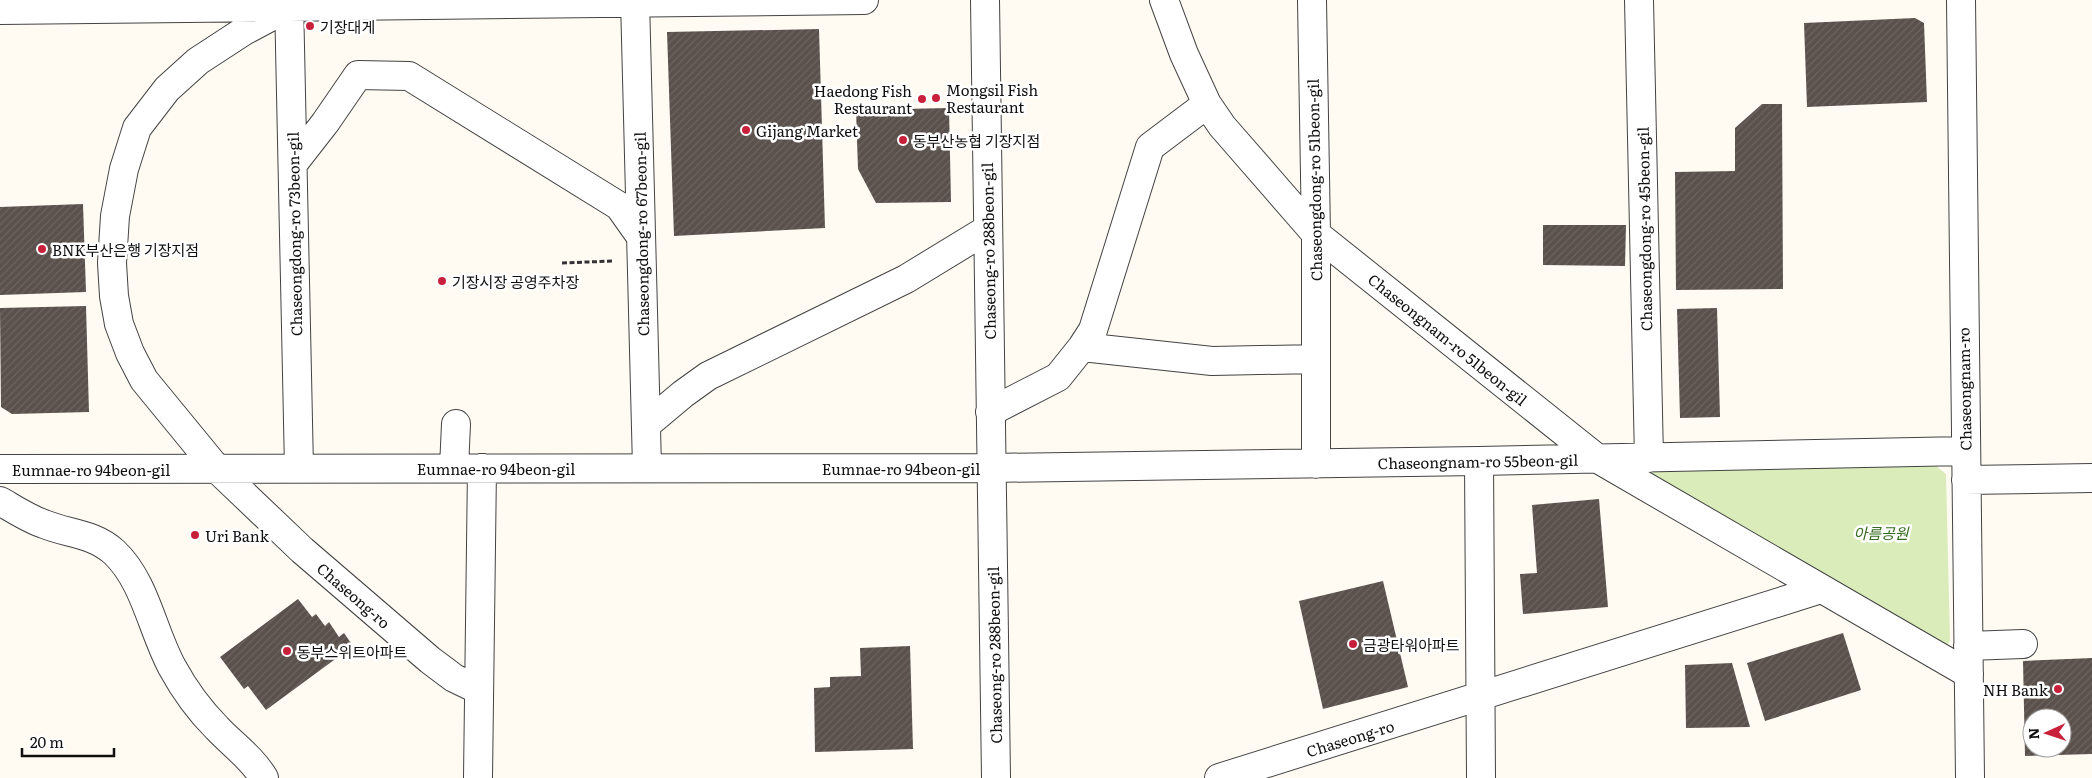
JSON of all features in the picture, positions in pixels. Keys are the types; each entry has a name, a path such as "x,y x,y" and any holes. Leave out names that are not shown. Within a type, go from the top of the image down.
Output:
{"street":[{"path":"0,10 289,3 864,0"},
{"name":"Chaseong-ro 288beon-gil","path":"984,0 996,778"},
{"name":"Chaseongnam-ro 51beon-gil","path":"1164,0 1184,54 1207,104 1222,126 1316,234 1598,459 1969,674"},
{"name":"Chaseongdong-ro 51beon-gil","path":"1312,0 1316,234 1316,464"},
{"name":"Chaseongdong-ro 45beon-gil","path":"1639,0 1649,458"},
{"name":"Chaseongnam-ro","path":"1961,0 1970,778"},
{"name":"Chaseongdong-ro 67beon-gil","path":"635,1 641,248 651,293 646,424 647,468"},
{"name":"Chaseongdong-ro 73beon-gil","path":"289,3 299,468"},
{"name":"Chaseong-ro","path":"289,3 198,61 167,89 137,128 124,169 115,216 112,263 114,296 119,324 130,353 144,380 217,468 302,550 430,660 454,678 479,690"},
{"path":"292,164 325,123 358,75 409,76 619,206 641,248"},
{"path":"990,412 1058,377 1082,347 1093,330 1150,147 1207,104"},
{"path":"646,424 708,376 906,279 988,229"},
{"path":"1082,347 1212,361 1316,359"},
{"path":"454,468 456,424"},
{"name":"Chaseongnam-ro 55beon-gil","path":"991,468 1316,464 1965,451"},
{"path":"1479,461 1482,778"},
{"path":"478,778 482,468"},
{"name":"Eumnae-ro 94beon-gil","path":"0,469 991,468"},
{"path":"1966,480 2092,478"},
{"path":"0,501 44,524 90,537 101,542 114,552 126,565 140,591 171,666 181,682 202,712 251,761 264,778"},
{"path":"1481,697 1821,589"},
{"path":"1968,646 2022,644"},
{"name":"Chaseong-ro","path":"1219,778 1481,697"}],"path":[{"path":"562,262 641,248"}],"green space":[{"name":"아름공원","path":"1936,466 1946,474 1950,641 1946,647 1653,475 1652,469"}],"building":[{"path":"1915,18 1924,23 1927,102 1807,107 1804,23"},
{"name":"Gijang Market","path":"819,29 825,228 674,236 667,32"},
{"path":"1762,104 1782,104 1783,289 1676,290 1675,172 1735,171 1735,128"},
{"name":"동부산농협 기장지점","path":"949,108 951,202 876,203 858,169 856,110"},
{"name":"BNK부산은행 기장지점","path":"83,204 86,292 0,295 0,207"},
{"path":"1543,225 1626,225 1625,266 1543,265"},
{"path":"86,306 89,412 12,414 1,407 0,308"},
{"path":"1717,308 1720,417 1680,418 1677,309"},
{"path":"1599,499 1608,607 1523,614 1520,574 1537,573 1532,505"},
{"name":"금광타워아파트","path":"1383,581 1408,687 1323,709 1299,601"},
{"name":"동부스위트아파트","path":"298,599 312,617 316,614 325,626 329,622 339,637 344,633 353,646 266,710 248,686 244,689 220,657"},
{"path":"1843,633 1861,690 1765,721 1747,663"},
{"path":"910,646 913,749 815,752 814,688 830,687 830,677 861,676 860,648"},
{"name":"NH Bank","path":"2092,658 2092,754 2072,755 2072,708 2024,708 2023,661"},
{"path":"1732,663 1750,727 1686,728 1685,665"}],"place":[{"name":"기장대게","path":"310,26"},
{"name":"Mongsil Fish Restaurant","path":"936,98"},
{"name":"Haedong Fish Restaurant","path":"922,99"},
{"name":"Gijang Market","path":"746,130"},
{"name":"동부산농협 기장지점","path":"903,140"},
{"name":"BNK부산은행 기장지점","path":"42,249"},
{"name":"기장시장 공영주차장","path":"442,281"},
{"name":"Uri Bank","path":"195,535"},
{"name":"금광타워아파트","path":"1353,644"},
{"name":"동부스위트아파트","path":"287,651"},
{"name":"NH Bank","path":"2058,689"}]}
